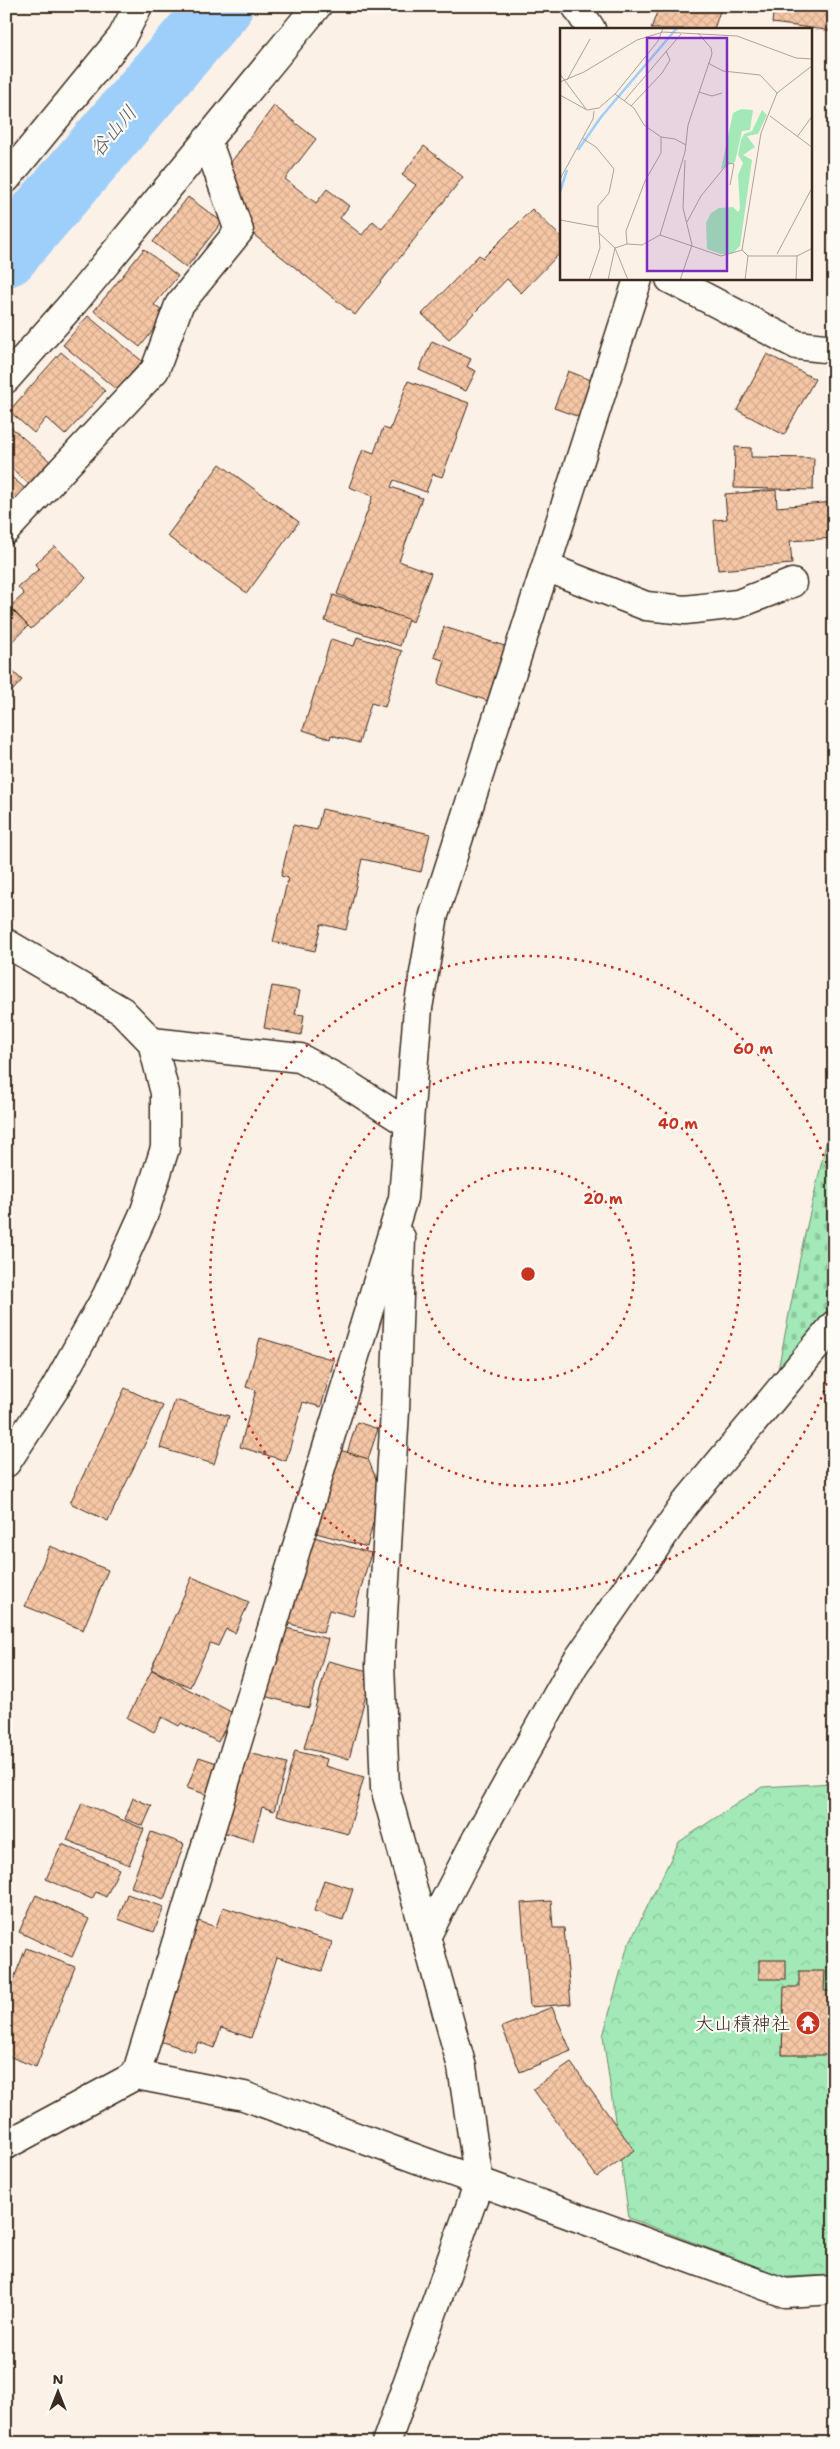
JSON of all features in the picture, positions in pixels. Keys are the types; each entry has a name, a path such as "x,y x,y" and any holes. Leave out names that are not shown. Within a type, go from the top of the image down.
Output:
{"street":[{"path":"6,179 122,37 138,6"},
{"path":"6,379 75,301 316,6"},
{"path":"576,6 590,28"},
{"path":"6,530 155,370 179,305 239,231 207,140"},
{"path":"386,2443 479,2182 462,2067 385,1788 380,1665 395,1412 403,1198 418,1008 434,915 638,280"},
{"path":"672,280 796,345 834,349"},
{"path":"546,567 646,606 685,610 738,604 792,583"},
{"path":"6,943 122,1011 152,1042 165,1093 165,1148 145,1211 107,1295 54,1390 6,1463"},
{"path":"152,1042 300,1058 342,1081 409,1124"},
{"path":"136,2076 403,1198"},
{"path":"426,1937 478,1838 574,1665 685,1504 834,1325"},
{"path":"6,2145 136,2076 244,2096 785,2293 834,2290"}],"green space":[{"path":"834,1109 834,1309 777,1375 803,1243"},
{"path":"834,1783 834,2275 784,2277 629,2218 603,2036 627,1948 679,1842 762,1787"}],"building":[{"path":"659,6 717,6 721,8 714,28 651,28"},
{"path":"774,6 834,6 834,31 772,23"},
{"path":"274,106 316,139 285,179 316,203 327,189 349,206 340,218 362,235 373,221 382,229 416,185 402,175 424,146 463,177 355,315 254,235 228,166"},
{"path":"188,197 222,222 186,268 153,242"},
{"path":"532,209 560,236 560,253 521,293 507,279 449,339 422,314 479,255 483,258"},
{"path":"144,249 178,276 154,305 166,314 140,347 94,311"},
{"path":"88,316 142,361 117,390 63,345"},
{"path":"432,341 471,359 467,367 476,371 466,391 419,370"},
{"path":"61,352 105,391 65,435 46,418 34,433 9,411"},
{"path":"767,354 815,379 784,435 737,410"},
{"path":"568,371 596,382 582,418 554,408"},
{"path":"408,381 469,403 442,477 433,474 426,492 394,480 391,487 422,498 399,561 431,573 413,622 337,594 373,496 349,487 363,449 374,453 383,428 390,430"},
{"path":"6,423 53,464 32,487 6,463"},
{"path":"735,447 751,448 751,457 814,458 813,490 734,488"},
{"path":"220,464 299,522 247,593 167,536"},
{"path":"6,472 30,493 6,519"},
{"path":"776,490 777,507 834,502 834,538 790,541 792,564 718,570 714,520 727,519 725,494"},
{"path":"55,546 86,578 31,629 10,607 24,594 18,587 39,569 35,564"},
{"path":"333,595 408,619 400,646 325,621"},
{"path":"6,604 28,626 6,647"},
{"path":"444,627 508,647 491,702 438,684 445,661 434,657"},
{"path":"357,637 402,651 385,707 371,703 359,743 331,735 330,739 303,730 331,639 354,646"},
{"path":"6,665 22,680 6,698"},
{"path":"322,809 430,834 421,872 362,859 346,930 321,924 315,951 273,942 288,878 281,876 293,825 317,830"},
{"path":"272,986 300,991 295,1014 304,1015 301,1035 264,1028"},
{"path":"260,1338 334,1360 321,1407 303,1402 286,1461 240,1447 256,1390 246,1387"},
{"path":"125,1388 163,1406 108,1521 70,1503"},
{"path":"175,1400 229,1416 214,1464 160,1448"},
{"path":"357,1422 378,1429 368,1459 347,1453"},
{"path":"337,1449 368,1459 381,1491 367,1547 309,1531"},
{"path":"307,1535 371,1553 353,1616 329,1610 323,1633 283,1622"},
{"path":"50,1546 108,1570 83,1630 25,1606"},
{"path":"192,1577 249,1602 235,1633 226,1629 218,1646 210,1643 190,1687 151,1669"},
{"path":"279,1626 328,1639 309,1708 260,1695"},
{"path":"328,1661 372,1672 349,1759 304,1748"},
{"path":"152,1670 233,1713 218,1742 181,1723 179,1726 162,1717 154,1732 127,1718"},
{"path":"242,1751 287,1763 274,1811 262,1807 253,1841 219,1831"},
{"path":"295,1751 327,1759 325,1766 364,1777 348,1834 277,1815"},
{"path":"199,1757 220,1764 208,1795 187,1788"},
{"path":"133,1798 152,1806 143,1826 125,1819"},
{"path":"82,1803 144,1829 129,1865 67,1840"},
{"path":"151,1832 184,1844 164,1899 131,1887"},
{"path":"62,1844 119,1869 106,1897 96,1892 92,1899 46,1879"},
{"path":"324,1880 353,1889 343,1920 314,1911"},
{"path":"127,1894 164,1907 154,1932 118,1919"},
{"path":"36,1895 89,1919 72,1957 19,1932"},
{"path":"551,1901 553,1928 564,1928 571,2004 530,2007 521,1903"},
{"path":"223,1907 332,1942 322,1971 277,1957 251,2038 221,2028 214,2048 198,2042 194,2052 153,2039 192,1919 216,1927"},
{"path":"26,1948 75,1967 36,2067 6,2055 6,1998"},
{"path":"759,1960 786,1960 786,1979 759,1979"},
{"name":"大山積神社","path":"799,1971 825,1971 824,1991 834,1991 834,2055 782,2055 784,1987 799,1987"},
{"path":"552,2007 571,2051 520,2072 502,2027"},
{"path":"571,2063 634,2150 597,2177 533,2089"}],"waterway":[{"name":"谷山川","path":"6,255 221,6"}],"place":[{"name":"大山積神社","path":"808,2023"}]}
